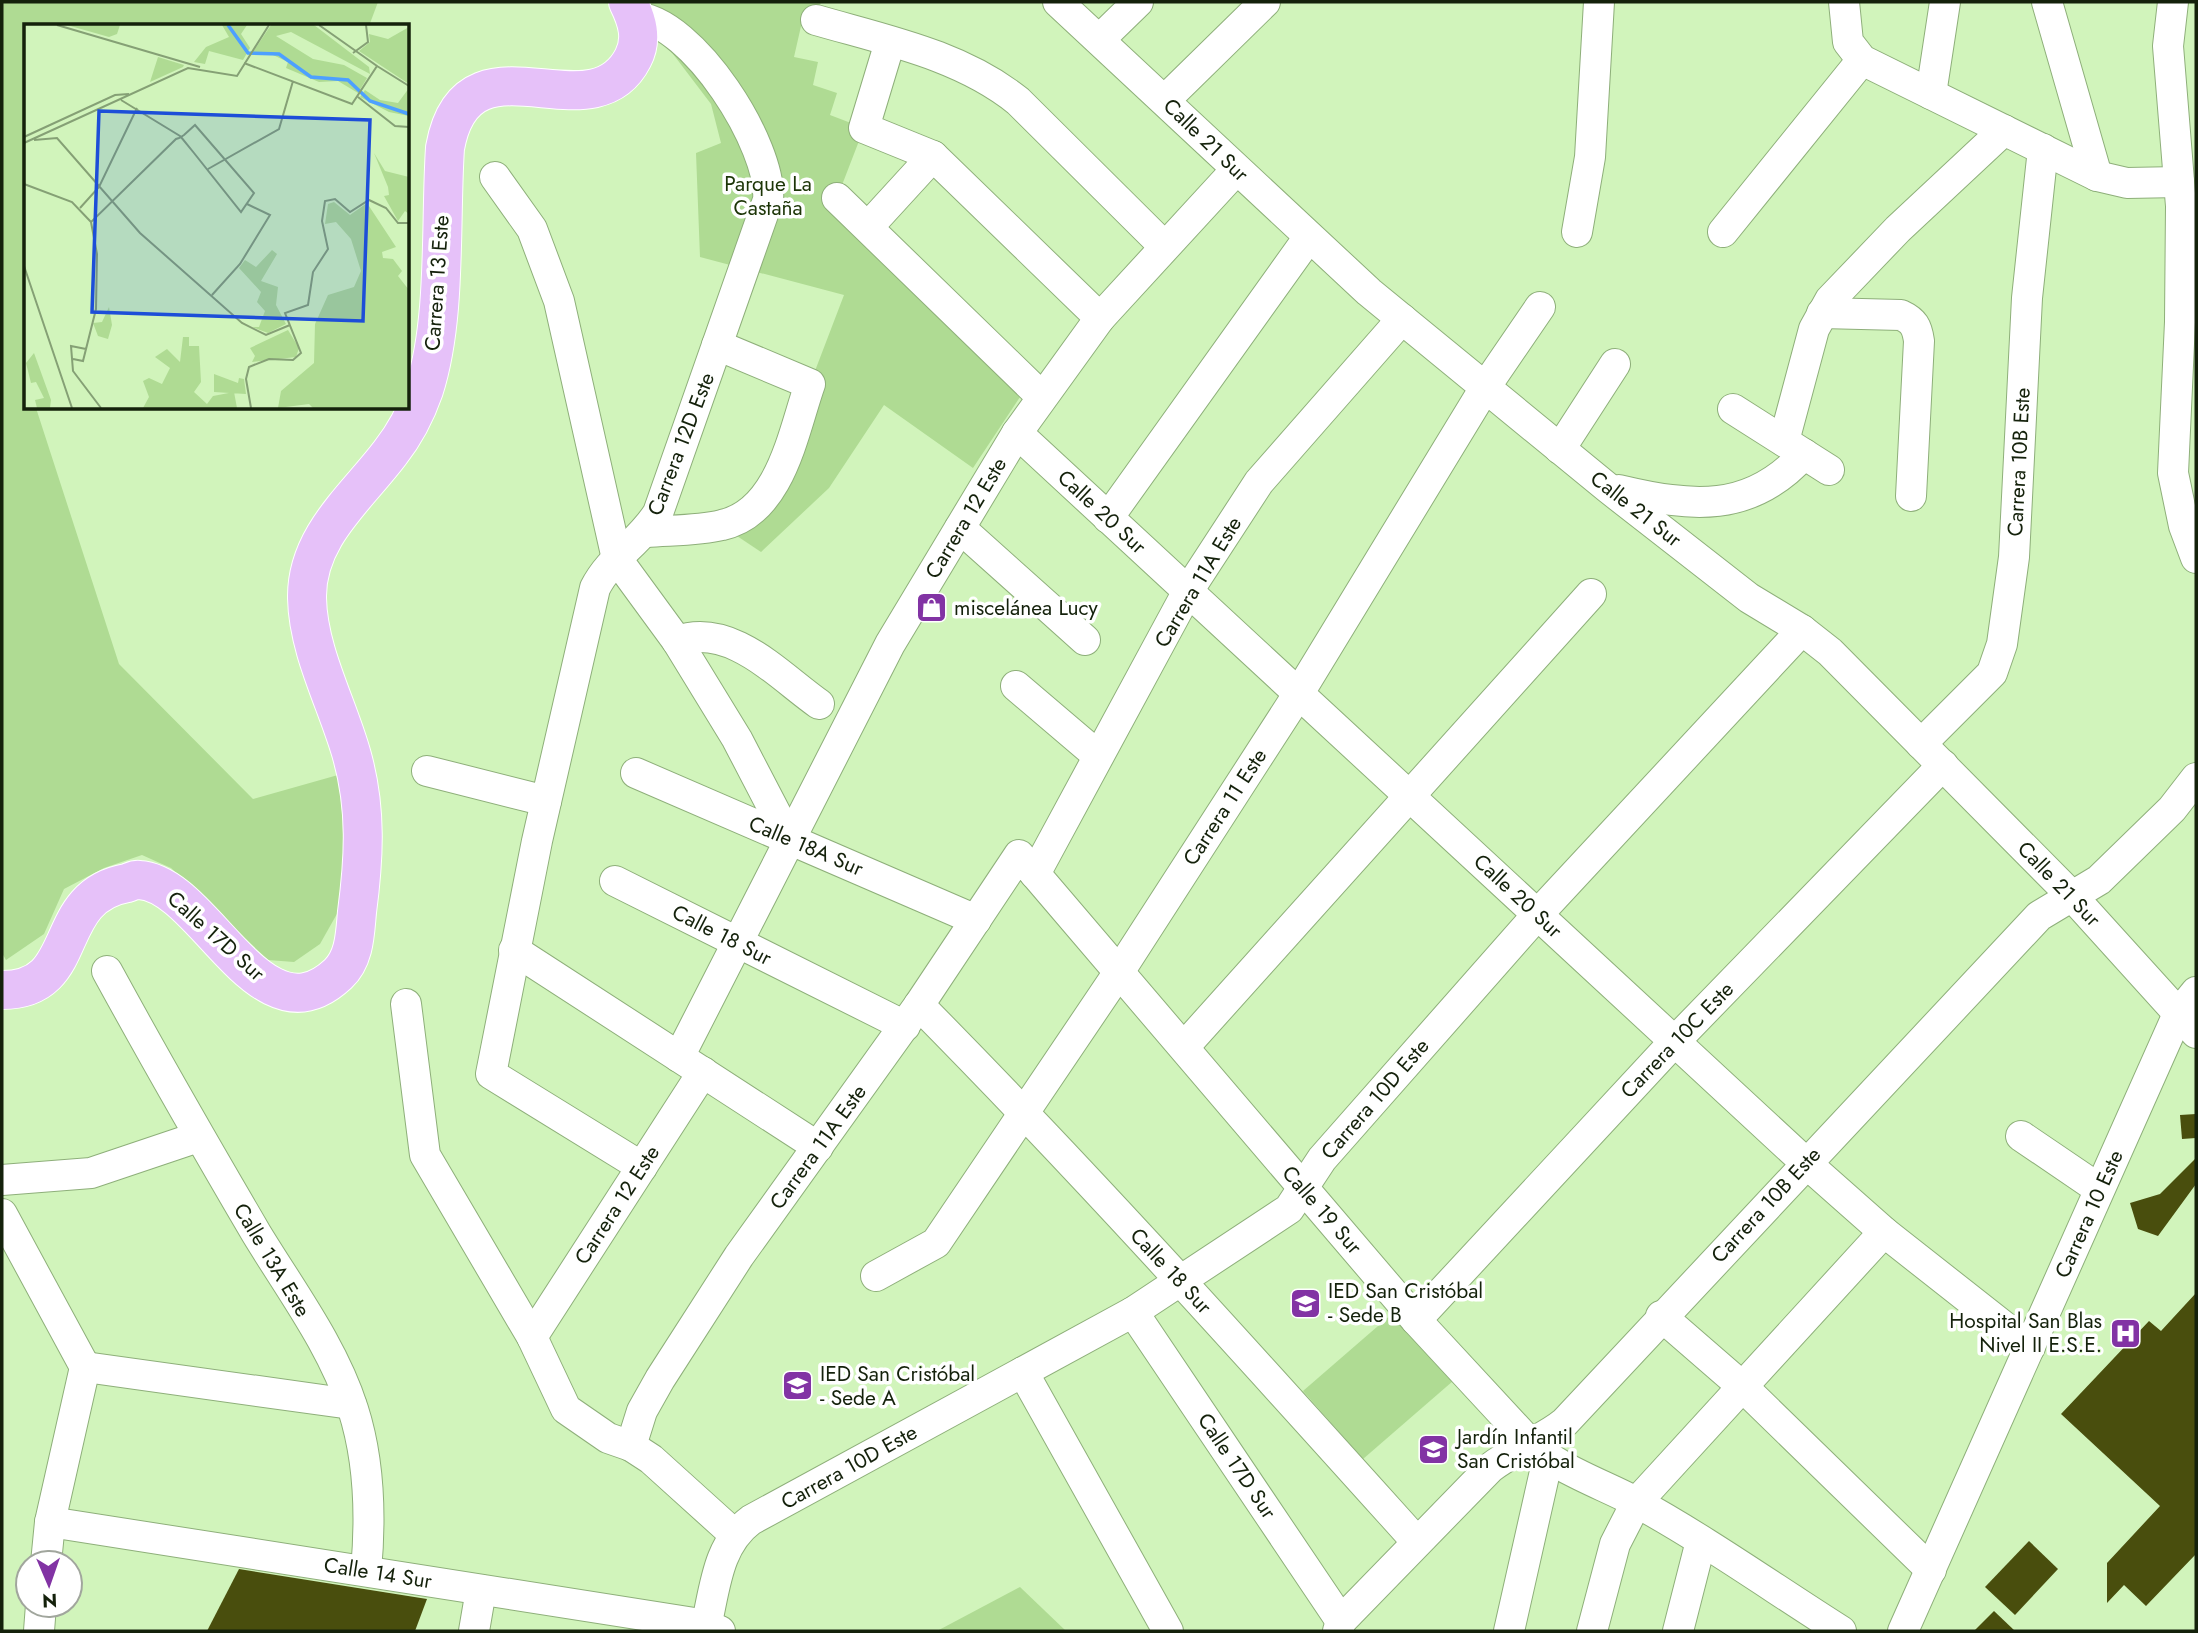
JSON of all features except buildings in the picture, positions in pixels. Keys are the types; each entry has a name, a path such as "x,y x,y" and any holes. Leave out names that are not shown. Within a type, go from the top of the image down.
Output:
{"main road":[{"name":"Carrera 13 Este","path":"352,755 310,623 309,576 326,531 405,432 424,388 436,326 445,148 451,121 475,95 497,86 584,91 614,81 635,55 639,34 632,9"},
{"name":"Calle 17D Sur","path":"2,990 31,984 50,971 80,911 96,892 139,879 165,889 179,898 243,964 267,984 298,990 329,981 344,967 353,947 361,879 365,827 352,755"}],"street":[{"name":"Calle 21 Sur","path":"1058,2 1165,100 1236,170 1402,319 1608,488 1749,598 1802,630 1829,652 2190,1013"},
{"path":"1100,39 1138,2"},
{"path":"1165,100 1265,2"},
{"path":"1577,232 1590,157 1599,2"},
{"path":"1844,2 1848,42 1862,60 2097,176 2186,198"},
{"path":"1931,94 1945,2"},
{"path":"2047,2 2097,176"},
{"name":"Carrera 12D Este","path":"632,9 665,27 708,65 766,166 769,189 766,212 658,513 646,532 604,571 595,588 514,950 491,1074 642,1167"},
{"path":"2180,16 2168,46 2186,198 2180,322 2185,453 2178,502 2196,558"},
{"path":"816,20 958,64 1005,90 1163,245"},
{"path":"890,41 864,128 933,156 1100,318"},
{"path":"1723,232 1862,60"},
{"path":"1608,488 1676,503 1698,503 1731,498 1771,485 1794,448 1810,340 1830,300 1898,229 2004,130"},
{"name":"Carrera 10B Este","path":"1921,744 1992,673 2002,644 2014,557 2027,298 2043,149"},
{"path":"868,227 933,156"},
{"name":"Carrera 12 Este","path":"532,1337 642,1167 691,1064 737,942 789,839 891,643 1017,433 1100,318 1163,245 1236,170"},
{"path":"495,177 532,229 559,301 617,559 677,641 737,739 789,839"},
{"path":"837,198 1042,397"},
{"path":"1108,517 1309,237"},
{"name":"Carrera 11 Este","path":"876,1276 936,1243 1119,972 1299,693 1486,386 1540,307"},
{"path":"1822,313 1901,315 1912,320 1917,328 1919,341 1911,496"},
{"name":"Carrera 11A Este","path":"631,1446 642,1411 660,1379 739,1256 912,1016 976,920 1027,865 1097,755 1188,591 1259,482 1402,319"},
{"path":"646,532 722,526 755,507 777,476 810,384 717,345"},
{"path":"1560,449 1615,363"},
{"path":"1733,410 1829,470"},
{"name":"Calle 20 Sur","path":"1017,433 1807,1163 1884,1232 2030,1347"},
{"path":"960,528 1085,640"},
{"path":"1184,1046 1591,594"},
{"name":"Carrera 10D Este","path":"733,1534 751,1520 1133,1312 1289,1209 1322,1159 1538,914 1802,630"},
{"path":"677,641 704,635 731,642 820,704"},
{"path":"1016,687 1097,755"},
{"name":"Carrera 10C Este","path":"1416,1320 1675,1041 1943,765"},
{"path":"427,771 546,801"},
{"name":"Calle 18A Sur","path":"636,773 976,920"},
{"name":"Carrera 10B Este","path":"1340,1626 1490,1468 1539,1450 1548,1436 1565,1422 1661,1316 2039,916 2108,871 2172,809 2196,778"},
{"name":"Calle 19 Sur","path":"1027,865 1416,1320 1539,1450 1701,1541 1841,1631"},
{"name":"Calle 18 Sur","path":"615,881 737,942 912,1016 1024,1112 1417,1542"},
{"path":"514,950 818,1147"},
{"name":"Calle 13A Este","path":"107,971 198,1137 330,1356 351,1404 367,1481 369,1533 366,1572"},
{"path":"406,1004 425,1156 532,1337 566,1409 608,1438 631,1446 650,1459 733,1534 724,1551 711,1629"},
{"name":"Carrera 10 Este","path":"1903,1631 2099,1189 2190,1013"},
{"path":"2021,1136 2099,1189"},
{"path":"2,1180 91,1173 198,1137"},
{"path":"2,1214 85,1367 50,1522 47,1549"},
{"path":"1592,1631 1615,1544 1636,1503 1884,1232"},
{"name":"Calle 17D Sur","path":"1133,1312 1340,1626"},
{"path":"1661,1316 1744,1388 1930,1570"},
{"path":"85,1367 351,1404"},
{"path":"1023,1372 1168,1631"},
{"path":"1510,1631 1539,1450"},
{"name":"Calle 14 Sur","path":"50,1522 711,1629"},
{"path":"1678,1631 1701,1541"},
{"path":"474,1631 481,1590"}],"green space":[{"path":"2,2 378,2 370,24 24,24 24,410 37,410 119,664 253,799 338,775 347,858 338,912 320,944 294,962 268,960 171,868 142,855 104,868 64,889 44,934 6,960 2,953"},
{"name":"Parque La Castaña","path":"650,2 821,2 816,20 804,13 794,57 818,62 813,85 837,93 830,115 864,128 837,198 1022,394 973,468 884,405 829,488 761,552 722,526 745,515 810,384 844,295 700,257 696,153 721,143 711,104 673,54 660,17"},
{"path":"1393,1313 1453,1381 1363,1459 1303,1391"},
{"path":"1020,1587 1066,1631 937,1631"}],"place":[{"name":"miscelánea Lucy","path":"931,608"},
{"name":"IED San Cristóbal - Sede B","path":"1305,1303"},
{"name":"Hospital San Blas Nivel II E.S.E.","path":"2125,1333"},
{"name":"IED San Cristóbal - Sede A","path":"797,1386"},
{"name":"Jardín Infantil San Cristóbal","path":"1434,1449"}]}
